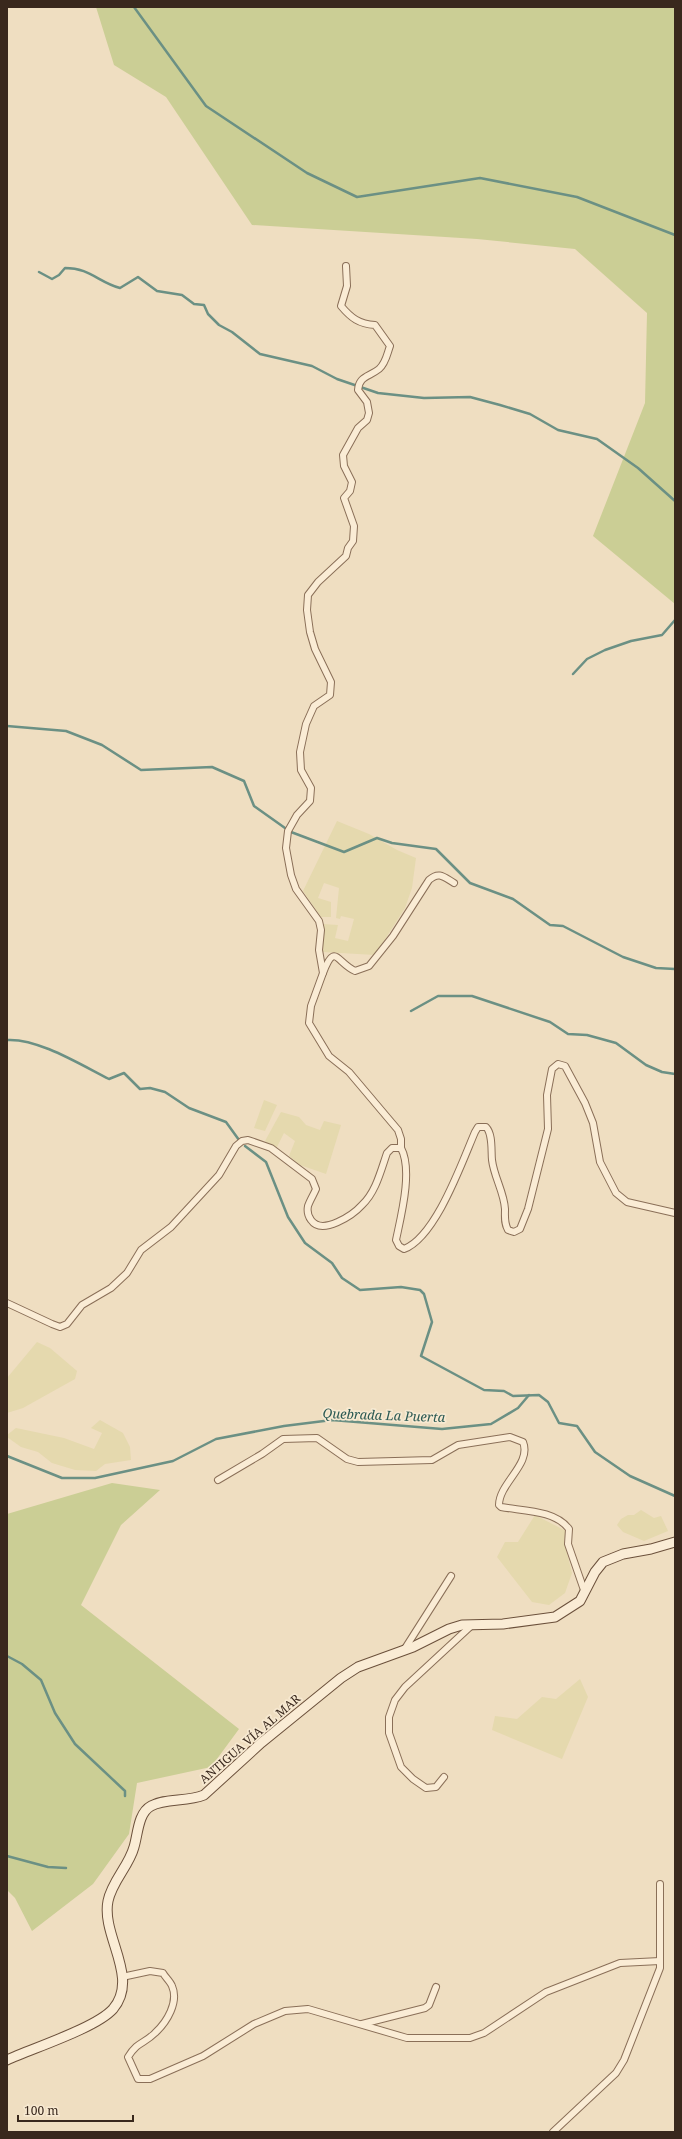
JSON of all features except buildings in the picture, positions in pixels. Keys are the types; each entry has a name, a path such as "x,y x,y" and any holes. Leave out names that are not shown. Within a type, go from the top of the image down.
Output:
{"main road":[{"name":"ANTIGUA VÍA AL MAR","path":"7,2060 93,2023 113,2009 120,1997 122,1977 108,1918 108,1902 111,1890 130,1860 141,1819 150,1806 159,1803 185,1801 204,1795 243,1759 341,1678 373,1660 404,1650 449,1629 473,1624 503,1624 548,1620 572,1608 580,1601 595,1572 603,1562 611,1557 675,1542"}],"street":[{"path":"323,973 319,960 321,930 319,921 296,889 290,876 286,848 288,831 297,815 310,801 312,788 301,770 301,758 306,724 314,706 330,695 331,682 315,649 310,632 307,610 308,595 318,582 346,556 348,548 353,541 354,526 344,498 350,491 352,482 344,466 343,455 358,428 367,420 369,413 367,402 358,390 359,382 364,377 378,369 385,362 390,346 376,325 364,324 356,321 341,306 347,286 346,266"},
{"path":"454,883 440,874 434,875 429,880 393,936 369,966 355,971 336,956 329,958 311,1006 308,1023 329,1056 349,1072 398,1130 402,1139 401,1148 404,1153 405,1166 405,1195 396,1240 399,1246 404,1249 410,1246 432,1223 450,1191 475,1132 478,1127 483,1126 490,1132 492,1162 502,1191 505,1208 504,1224 508,1230 514,1232 520,1229 528,1209 548,1129 547,1095 552,1070 558,1064 562,1064 585,1103 593,1123 600,1162 616,1192 627,1202 675,1214"},
{"path":"7,1303 60,1327 67,1324 82,1305 112,1288 127,1273 141,1250 171,1227 219,1175 236,1146 242,1141 248,1140 271,1148 312,1179 316,1189 308,1206 308,1216 313,1223 324,1226 349,1216 362,1205 372,1194 388,1153 392,1148 401,1148"},
{"path":"218,1480 284,1439 317,1438 347,1459 358,1462 432,1460 458,1445 499,1438 517,1438 523,1442 525,1455 510,1480 499,1506 556,1517 564,1523 569,1529 568,1544 584,1593"},
{"path":"404,1650 451,1576"},
{"path":"444,1777 436,1787 426,1788 413,1779 401,1767 388,1733 389,1717 395,1700 405,1687 473,1624"},
{"path":"553,2132 616,2073 624,2060 660,1968 660,1884"},
{"path":"122,1977 150,1971 163,1973 172,1986 175,2000 169,2014 155,2033 135,2046 128,2057 138,2079 150,2079 203,2056 254,2024 293,2009 308,2009 407,2038 470,2038 484,2033 546,1992 620,1963 660,1961"},
{"path":"361,2024 425,2008 429,2005 436,1987"}],"shaded area":[{"path":"337,821 369,834 397,850 416,858 412,888 405,908 375,955 323,952 323,924 338,925 335,938 348,941 354,919 341,916 340,919 336,918 339,888 324,883 318,898 331,902 331,917 321,917 303,891"},
{"path":"264,1100 277,1105 265,1131 254,1128"},
{"path":"281,1112 299,1117 306,1125 320,1130 324,1121 341,1125 326,1174 300,1165 289,1156 295,1141 284,1133 276,1149 265,1141"},
{"path":"37,1342 50,1348 77,1371 75,1379 23,1408 7,1413 7,1378"},
{"path":"100,1420 123,1433 130,1447 131,1460 105,1464 96,1471 75,1470 52,1463 38,1452 21,1447 7,1437 7,1435 16,1428 64,1438 94,1449 102,1433 91,1428"},
{"path":"641,1510 654,1518 661,1516 668,1531 644,1541 623,1532 617,1525 621,1519 628,1515 634,1515"},
{"path":"535,1515 566,1531 564,1541 572,1573 565,1593 549,1605 532,1602 497,1557 505,1542 518,1542"},
{"path":"580,1679 588,1697 562,1759 492,1730 495,1716 517,1719 542,1697 556,1699"}],"green space":[{"path":"96,7 675,7 675,604 593,536 645,403 647,313 575,249 477,239 252,225 166,97 114,65"},
{"path":"112,1483 160,1490 121,1525 81,1605 239,1729 211,1767 137,1783 129,1834 93,1884 32,1931 15,1898 7,1890 7,1514"}],"waterway":[{"path":"134,7 206,106 307,173 357,197 480,178 577,197 675,235"},
{"path":"39,272 52,279 59,275 65,268 81,270 120,288 138,277 157,291 182,295 194,304 204,305 208,314 219,325 232,332 260,354 312,366 337,379 378,393 424,398 470,397 530,414 558,430 597,439 638,468 675,501"},
{"path":"573,674 587,659 605,650 631,641 662,635 675,620"},
{"path":"7,726 66,731 102,745 141,770 212,767 244,781 254,806 285,828"},
{"path":"291,832 344,852 377,838 392,843 436,849 470,883 513,899 550,925 563,926 623,957 656,968 675,969"},
{"path":"411,1011 438,996 472,996 550,1022 568,1034 587,1035 616,1043 646,1065 662,1072 675,1074"},
{"path":"7,1040 32,1043 46,1048 109,1079 124,1073 140,1089 150,1088 165,1092 189,1108 226,1122 239,1140"},
{"path":"245,1146 266,1162 288,1217 305,1243 332,1263 342,1278 360,1290 401,1287 420,1290 424,1294 432,1322 421,1356 484,1390 504,1391 513,1396 539,1395 548,1402 559,1423 577,1426 595,1452 630,1476 675,1496"},
{"name":"Quebrada La Puerta","path":"7,1456 62,1478 95,1478 173,1461 216,1439 284,1426 332,1420 442,1429 491,1424 518,1408 529,1395"},
{"path":"7,1656 22,1664 41,1680 55,1713 75,1744 125,1791 125,1796"},
{"path":"7,1856 48,1867 66,1868"}]}
